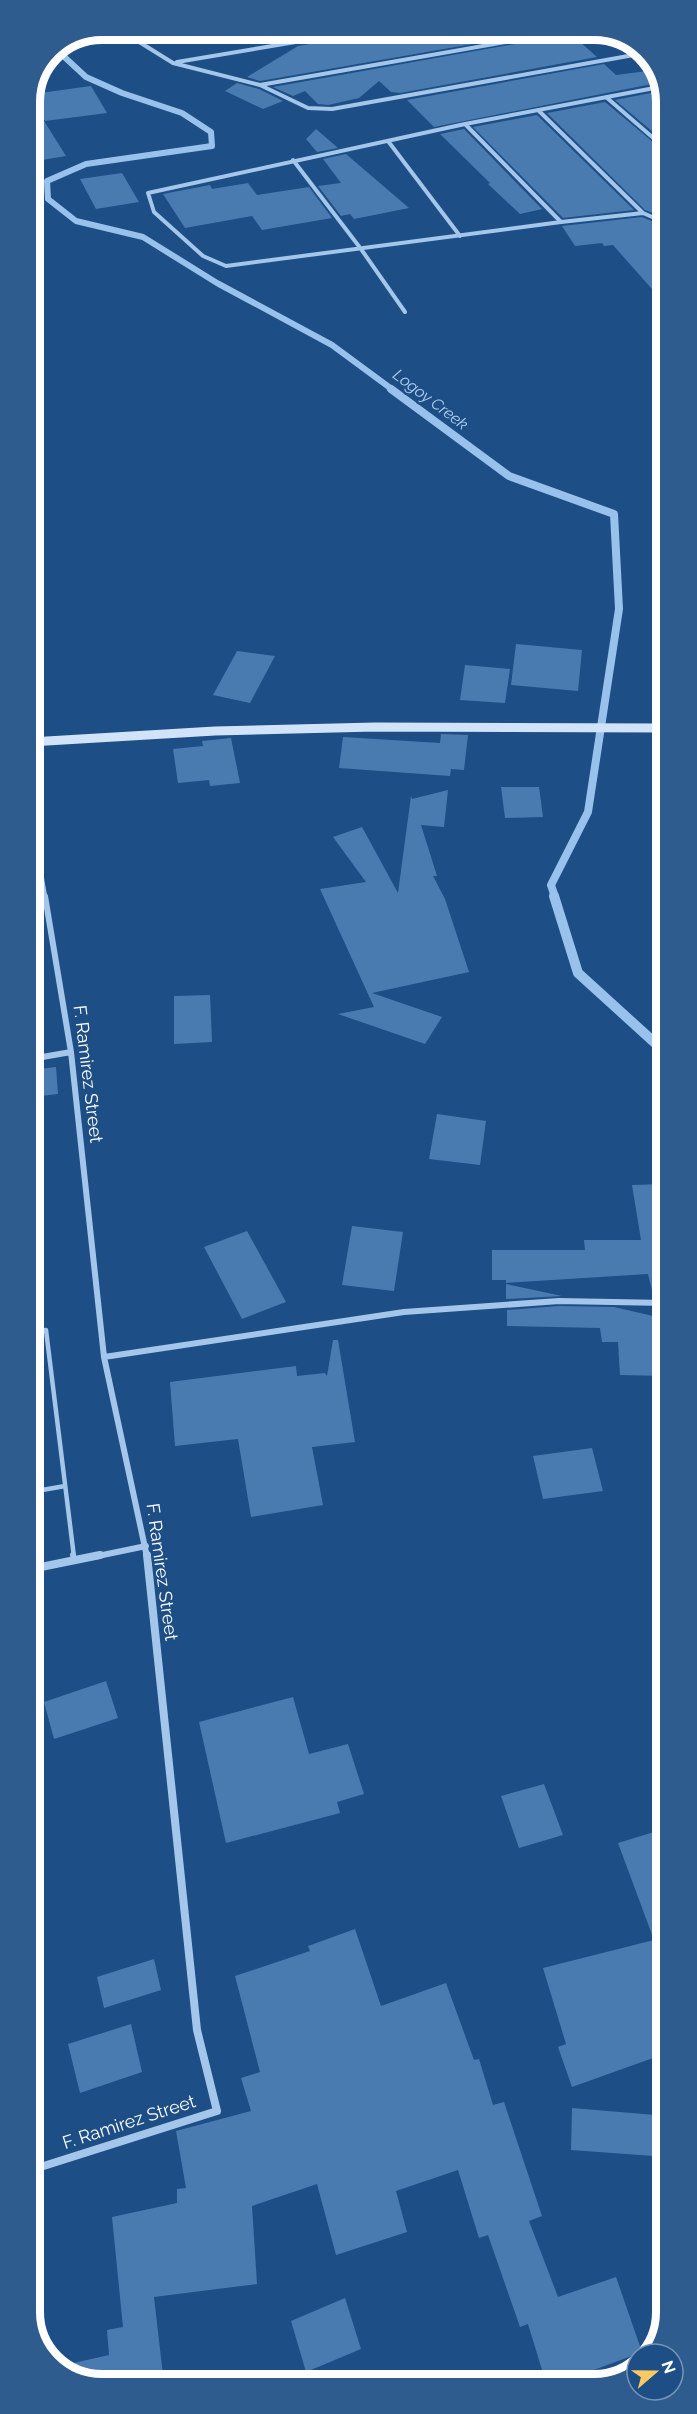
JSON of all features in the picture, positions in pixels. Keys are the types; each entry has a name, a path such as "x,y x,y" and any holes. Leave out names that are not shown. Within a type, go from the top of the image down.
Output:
{"main road":[{"path":"40,741 215,731 535,726 656,728"}],"street":[{"path":"135,40 173,63 260,85 308,108 332,109 634,55"},
{"path":"173,63 306,40"},
{"path":"260,85 512,41"},
{"path":"643,213 226,266 203,256 154,212 148,194 293,160 654,88"},
{"path":"606,97 656,140"},
{"path":"538,110 643,213 656,219"},
{"path":"465,124 561,222"},
{"path":"388,141 460,236"},
{"path":"293,160 361,249 405,312"},
{"name":"F. Ramirez Street","path":"40,869 71,1052 104,1357 146,1546 197,2030 217,2111 40,2167"},
{"path":"40,1057 71,1052"},
{"path":"104,1357 404,1312 559,1301 656,1303"},
{"path":"40,1567 146,1546"}],"lane":[{"path":"40,1331 46,1330 74,1560"},
{"path":"40,1490 65,1486"}],"building":[{"path":"330,40 491,41 260,81 247,77 298,46"},
{"path":"532,41 579,41 597,57 400,93 391,92 379,81 359,98 328,105 318,104 305,91 293,96 273,87"},
{"path":"604,64 616,75 648,71 653,84 434,127 407,100"},
{"path":"237,83 259,89 283,101 263,109 225,91"},
{"path":"91,86 107,113 45,121 40,113 42,93"},
{"path":"655,92 656,135 615,100"},
{"path":"605,102 656,145 656,214 645,210 547,113"},
{"path":"40,114 66,156 40,160"},
{"path":"537,115 634,210 563,218 473,127"},
{"path":"316,129 338,148 317,152 306,139"},
{"path":"464,129 542,209 520,214 440,134"},
{"path":"346,154 409,208 354,219 350,214 341,216 318,186 341,183 323,159"},
{"path":"122,173 139,202 96,209 80,179"},
{"path":"248,183 257,195 309,187 332,218 262,230 252,216 185,228 163,194 210,185 212,189"},
{"path":"642,217 656,223 656,294 613,245 604,246 602,243 575,246 562,226"},
{"path":"516,644 582,650 578,691 511,685"},
{"path":"237,651 275,656 250,703 213,695"},
{"path":"465,665 510,669 505,703 460,700"},
{"path":"441,734 468,735 464,770 451,769 450,776 339,768 343,737 440,743"},
{"path":"231,738 240,783 210,786 209,780 178,783 173,749 203,746 202,741"},
{"path":"501,787 539,787 543,817 505,818"},
{"path":"448,790 444,827 421,825 437,876 433,876 445,899 469,972 372,993 442,1017 425,1044 338,1014 374,1007 320,889 366,882 333,837 362,827 398,893 411,796 412,799"},
{"path":"210,995 212,1042 174,1044 174,996"},
{"path":"56,1067 58,1094 40,1096 40,1069"},
{"path":"437,1114 486,1121 480,1165 429,1159"},
{"path":"656,1184 656,1298 654,1298 648,1274 506,1283 506,1280 492,1280 492,1250 585,1250 584,1240 641,1240 632,1185"},
{"path":"352,1226 403,1232 394,1291 342,1285"},
{"path":"247,1231 286,1302 242,1319 204,1247"},
{"path":"506,1284 562,1296 506,1299"},
{"path":"559,1306 614,1307 656,1317 656,1376 620,1375 618,1342 602,1342 600,1328 507,1326 507,1310"},
{"path":"333,1340 338,1340 355,1442 312,1447 323,1505 251,1517 238,1439 175,1446 170,1382 296,1366 297,1376 325,1373 327,1376"},
{"path":"592,1448 603,1491 543,1499 533,1456"},
{"path":"106,1681 118,1718 54,1739 44,1702"},
{"path":"293,1697 309,1754 348,1744 364,1794 337,1802 340,1813 226,1843 199,1722"},
{"path":"544,1784 563,1835 519,1848 501,1796"},
{"path":"654,1832 656,1837 656,2057 572,2087 558,2047 566,2044 543,1968 654,1940 618,1843"},
{"path":"355,1929 381,2006 446,1983 474,2060 479,2059 493,2105 504,2102 542,2216 529,2221 558,2297 616,2277 639,2342 625,2342 625,2358 583,2374 543,2374 528,2324 520,2327 488,2235 479,2238 458,2170 396,2191 407,2232 336,2255 317,2184 252,2206 257,2284 154,2297 163,2373 98,2373 79,2369 70,2364 109,2355 107,2330 123,2327 112,2217 177,2203 177,2189 186,2188 176,2131 251,2111 241,2078 260,2072 235,1976 310,1951 308,1946"},
{"path":"154,1959 161,1990 104,2008 97,1977"},
{"path":"131,2024 142,2072 80,2093 68,2044"},
{"path":"572,2108 656,2115 656,2156 571,2150"},
{"path":"345,2298 361,2349 306,2372 291,2321"}],"waterway":[{"name":"Logoy Creek","path":"63,56 86,77 122,93 182,113 211,132 212,146 86,164 47,181 48,199 76,221 143,237 217,283 332,345 393,390"},
{"name":"Logoy Creek","path":"391,389 509,476 614,514 619,609 588,812 551,885 555,897"},
{"name":"Logoy Creek","path":"554,896 578,973 656,1044"}]}
